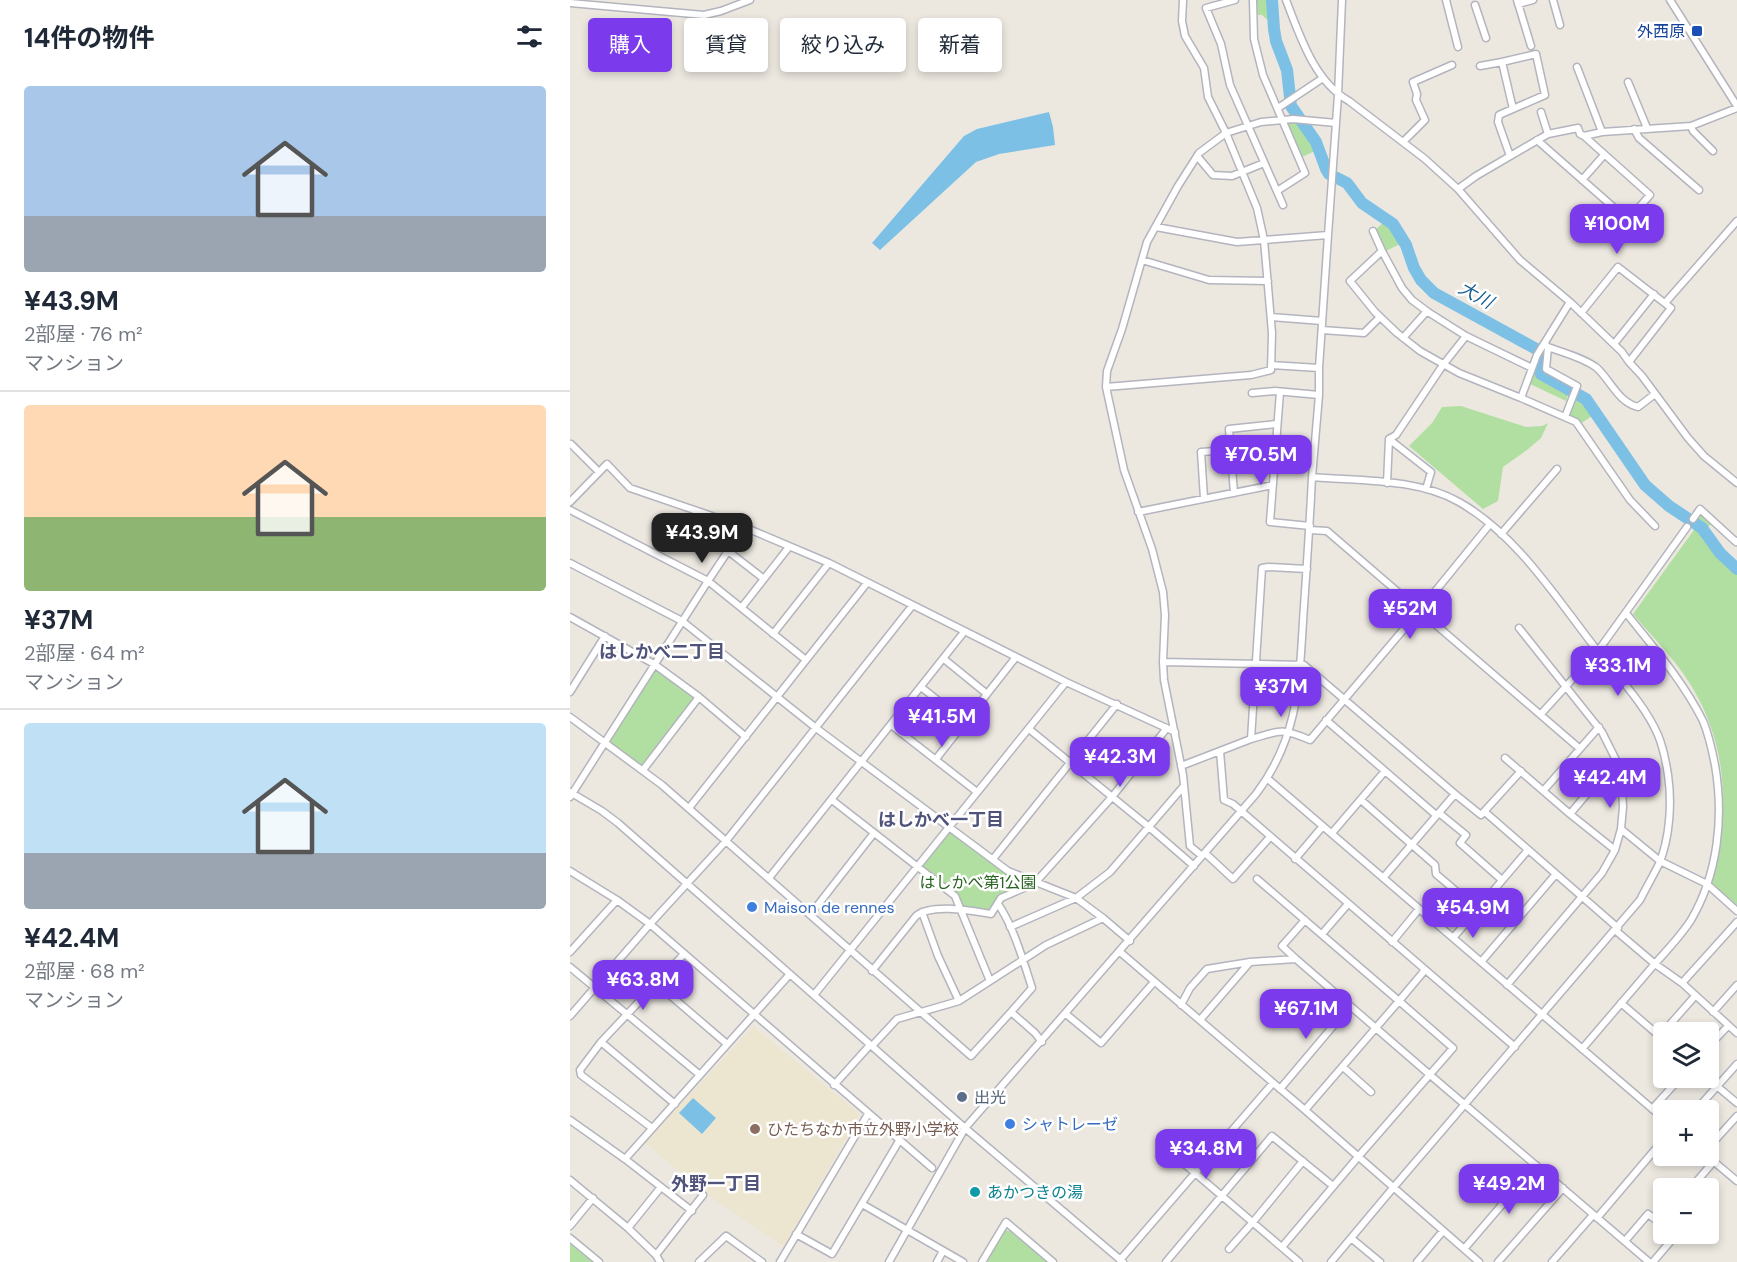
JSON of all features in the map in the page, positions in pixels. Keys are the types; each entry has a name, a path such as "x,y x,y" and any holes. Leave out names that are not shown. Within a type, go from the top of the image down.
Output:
{"street":[{"path":"570,3 704,15 750,0"},
{"path":"1106,387 1251,375 1271,370 1272,333 1268,281 1264,240 1257,208 1226,133 1208,97 1204,68 1185,36 1182,21 1183,0"},
{"path":"1235,0 1206,8 1221,44 1230,85 1283,205"},
{"path":"1253,0 1254,39 1263,75 1281,107 1283,119 1305,172 1277,191"},
{"path":"1286,0 1302,41 1323,78 1338,95 1425,159 1458,189 1520,260 1570,302 1622,351 1688,438 1704,456 1737,483"},
{"path":"889,1262 965,1128 1241,812 1268,778 1290,731 1298,693 1310,528 1342,0"},
{"path":"1446,0 1458,47"},
{"path":"1531,46 1518,2 1533,0"},
{"path":"1553,0 1560,25"},
{"path":"1584,136 1602,132 1690,126 1737,107 1673,1"},
{"path":"1475,5 1485,38"},
{"path":"1480,66 1536,54 1545,95 1499,115 1498,122 1510,156"},
{"path":"1502,62 1513,109"},
{"path":"1403,142 1425,120 1416,100 1417,94 1413,82 1452,65"},
{"path":"1577,68 1602,132"},
{"path":"1281,107 1323,78"},
{"path":"1628,82 1647,128"},
{"path":"1541,112 1548,134"},
{"path":"1270,837 1233,879 1190,846 1181,765 1166,690 1163,662 1165,636 1163,592 1152,549 1124,470 1106,387 1107,371 1122,329 1147,242 1178,186 1204,148 1226,133 1261,122 1293,119 1336,123"},
{"path":"1690,126 1713,151"},
{"path":"1458,189 1510,156 1537,140 1548,134 1578,128 1604,155 1650,195 1628,220 1537,140"},
{"path":"1634,129 1639,138 1699,190"},
{"path":"1582,180 1604,155"},
{"path":"1197,156 1213,175 1232,176 1264,163"},
{"path":"1665,303 1737,221"},
{"path":"1156,227 1236,242 1328,235"},
{"path":"1372,231 1402,288 1412,300 1466,336 1532,368"},
{"path":"1382,250 1350,281 1380,317 1420,351 1443,365 1576,422 1630,500 1655,526"},
{"path":"1142,260 1209,280 1268,281"},
{"path":"1581,313 1618,267 1671,308 1629,362"},
{"path":"1614,344 1654,294"},
{"path":"1521,398 1538,355 1546,346 1570,302"},
{"path":"1403,338 1427,311"},
{"path":"1271,317 1322,321"},
{"path":"1322,330 1364,333 1380,317"},
{"path":"1389,439 1396,435 1443,365 1466,336"},
{"path":"1546,346 1546,369 1577,386 1565,417"},
{"path":"1546,346 1598,369 1625,401 1633,405 1638,407 1655,394"},
{"path":"1271,365 1319,368"},
{"path":"1280,392 1270,522 1327,531 1580,748"},
{"path":"1252,393 1319,394"},
{"path":"1234,493 1229,429 1276,424"},
{"path":"1387,483 1389,439"},
{"path":"1389,439 1431,472 1426,489"},
{"path":"571,444 599,472"},
{"path":"1204,498 1201,452 1231,450"},
{"path":"570,502 607,464 630,488 744,527 829,563 1066,682 1175,732"},
{"path":"1501,534 1557,469"},
{"path":"1312,477 1420,487 1458,501 1490,524 1515,547 1554,593 1643,710 1658,735 1668,772 1671,796 1670,821 1660,861 1640,900 1331,1262"},
{"path":"1138,512 1273,485"},
{"path":"1693,519 1700,509 1736,542"},
{"path":"570,510 708,581 806,660"},
{"path":"1181,765 1280,730 1290,731 1310,740 1490,524"},
{"path":"744,527 571,793 618,823 965,1128 1122,1261 1273,1083"},
{"path":"1541,714 1598,651 1687,527"},
{"path":"742,607 789,547"},
{"path":"728,551 765,579"},
{"path":"570,563 682,621 816,728 1008,872 1076,898 1130,941"},
{"path":"773,634 829,563"},
{"path":"1251,739 1262,568 1307,569"},
{"path":"689,808 867,583"},
{"path":"570,1016 726,841 912,606"},
{"path":"1582,1049 1676,941 1691,919 1707,884 1719,821 1719,791 1704,724 1675,673 1626,613"},
{"path":"570,617 654,664 699,697 746,737"},
{"path":"1507,985 1602,873 1615,850 1621,829 1623,807 1620,774 1610,745 1599,727 1519,628"},
{"path":"769,878 964,632"},
{"path":"570,692 605,636"},
{"path":"936,759 1016,657"},
{"path":"944,658 987,694"},
{"path":"1163,662 1304,664 1481,815 1521,771"},
{"path":"814,995 1066,682"},
{"path":"921,687 965,722"},
{"path":"643,770 699,697"},
{"path":"993,859 1117,704"},
{"path":"570,717 643,770 689,808 971,1056 1032,988 1010,927 998,904"},
{"path":"1326,720 1385,771 1466,835 1460,843 1502,880"},
{"path":"891,725 977,792"},
{"path":"1544,790 1599,727"},
{"path":"873,971 916,916 922,912 948,909 992,914 1001,898 1035,883 1112,797 1167,728"},
{"path":"1029,729 1194,866"},
{"path":"1220,751 1224,800 1241,812 1515,1047"},
{"path":"1505,758 1615,850"},
{"path":"1332,833 1385,771"},
{"path":"1570,813 1601,777 1620,774"},
{"path":"1268,778 1652,1109 1671,1088"},
{"path":"1010,927 1076,898 1110,872 1183,787"},
{"path":"1383,878 1455,794"},
{"path":"832,800 955,896 990,981"},
{"path":"1360,800 1435,865 1436,874 1477,909"},
{"path":"1485,812 1655,964 1682,983 1737,1034"},
{"path":"1296,859 1323,826"},
{"path":"1621,829 1660,861 1707,884 1737,910"},
{"path":"810,915 874,833"},
{"path":"1453,938 1528,850"},
{"path":"570,871 650,924 932,1168"},
{"path":"1481,962 1556,874"},
{"path":"1257,879 1453,1048 1282,1247"},
{"path":"1430,918 1454,890"},
{"path":"570,952 617,900"},
{"path":"1322,934 1348,904"},
{"path":"1392,942 1419,909"},
{"path":"922,912 938,956 959,1001"},
{"path":"834,1085 897,1019 959,1001 1046,945 1103,918"},
{"path":"1305,920 1282,946 1648,1262"},
{"path":"1682,983 1737,921"},
{"path":"1120,952 1479,1262"},
{"path":"652,1128 581,1075 580,1070 601,1042 684,954"},
{"path":"1181,1005 1190,988 1207,969 1250,962 1296,959"},
{"path":"1200,1020 1250,962"},
{"path":"570,967 700,1075"},
{"path":"1305,1110 1425,970"},
{"path":"625,1159 790,974"},
{"path":"1066,1014 1101,1043 1154,982"},
{"path":"657,984 727,1044"},
{"path":"1713,1012 1737,985"},
{"path":"1674,1022 1695,996"},
{"path":"1621,1004 1653,1031"},
{"path":"1280,1089 1350,1006"},
{"path":"1011,1012 1042,1042"},
{"path":"1719,1035 1728,1026"},
{"path":"601,1042 675,1104"},
{"path":"1719,1084 1737,1064"},
{"path":"1343,1067 1371,1092"},
{"path":"1705,1100 1715,1088"},
{"path":"1719,1088 1737,1103"},
{"path":"780,1262 868,1114"},
{"path":"1719,1136 1737,1116"},
{"path":"570,1120 692,1211"},
{"path":"1166,1262 1272,1136 1333,1186"},
{"path":"796,1234 832,1254 899,1141"},
{"path":"1551,1262 1653,1151"},
{"path":"1181,1161 1299,1262"},
{"path":"1228,1249 1303,1161"},
{"path":"1464,1249 1536,1165"},
{"path":"1719,1165 1737,1181"},
{"path":"1700,1178 1710,1166"},
{"path":"570,1180 628,1228 656,1255 660,1262"},
{"path":"628,1228 661,1187"},
{"path":"1498,1262 1563,1188"},
{"path":"656,1255 703,1195"},
{"path":"570,1226 593,1198"},
{"path":"862,1204 963,1262"},
{"path":"1625,1241 1648,1214 1653,1218"},
{"path":"982,1262 1006,1222 1053,1262"},
{"path":"1417,1262 1443,1231"},
{"path":"699,1262 726,1236 762,1262"},
{"path":"570,1238 599,1262"},
{"path":"1351,1238 1380,1262"},
{"path":"1653,1262 1668,1244"},
{"path":"937,1262 943,1251"}],"shaded area":[{"name":"ひたちなか市立外野小学校","path":"753,1026 860,1114 784,1247 708,1195 645,1143"}],"green space":[{"path":"1254,0 1271,0 1272,24 1262,15 1255,15"},
{"path":"1290,122 1301,122 1315,142 1317,150 1300,158 1287,127"},
{"path":"1385,221 1402,243 1384,252 1375,230"},
{"path":"1538,361 1539,374 1569,392 1566,401 1528,383"},
{"path":"1575,395 1585,400 1595,414 1580,424 1566,416"},
{"path":"1461,406 1526,427 1542,426 1548,423 1541,438 1503,467 1498,501 1483,509 1409,446 1432,423 1442,407"},
{"path":"1701,515 1711,524 1703,532 1703,540 1737,573 1737,905 1711,883 1721,835 1723,787 1715,739 1707,716 1682,672 1633,614 1694,530 1691,527"},
{"path":"654,668 691,695 693,701 642,767 608,742"},
{"name":"はしかべ第1公園","path":"951,832 1010,877 1024,882 1023,885 998,895 990,911 964,908 958,895 923,867 923,864"},
{"path":"1005,1230 1010,1231 1047,1262 987,1262"},
{"path":"570,1243 592,1262 570,1262"}],"water":[{"path":"1049,112 1055,145 999,154 976,162 880,250 872,243 964,136 977,129"},
{"path":"693,1098 716,1118 702,1134 679,1113"}],"waterway":[{"name":"大川","path":"1272,0 1276,41 1287,70 1291,106 1316,142 1329,174 1347,183 1362,203 1393,224 1406,245 1421,280 1434,293 1543,353 1541,374 1586,399 1645,485 1669,506 1702,528 1720,553 1737,569"}],"place":[{"name":"外西原","path":"1697,31"},
{"name":"Maison de rennes","path":"752,907"},
{"name":"出光","path":"962,1097"},
{"name":"シャトレーゼ","path":"1010,1124"},
{"name":"ひたちなか市立外野小学校","path":"755,1129"},
{"name":"あかつきの湯","path":"975,1192"}],"district":[{"name":"はしかべ二丁目","path":"662,652"},
{"name":"はしかべ一丁目","path":"941,820"},
{"name":"外野一丁目","path":"716,1184"}]}
